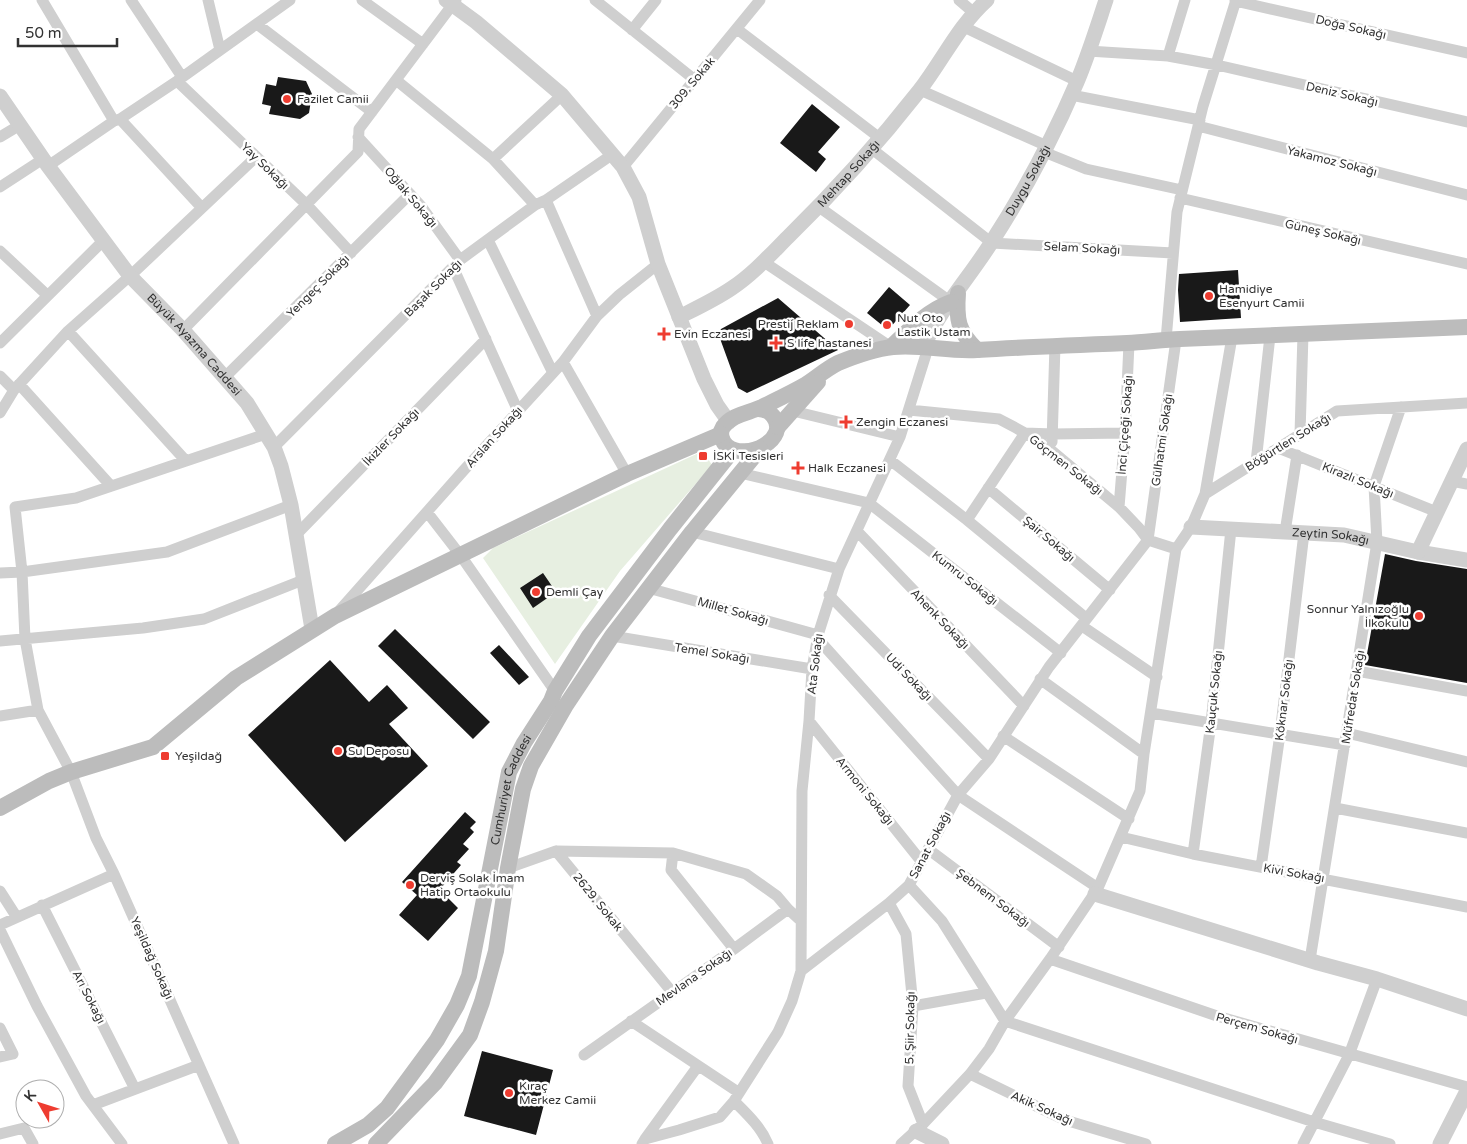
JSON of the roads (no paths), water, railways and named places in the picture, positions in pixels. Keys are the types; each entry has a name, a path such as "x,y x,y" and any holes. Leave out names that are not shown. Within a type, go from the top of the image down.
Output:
{"main road":[{"path":"891,347 923,316 954,297 958,323 962,333 977,350"},
{"path":"0,808 49,781 71,772 153,747 236,678 335,616 725,428 742,414 758,409 804,385 836,364 854,357 891,347 977,350 1467,327"},
{"path":"725,428 723,442 733,450 743,452 760,449 768,443 778,427 808,392 836,364"},
{"path":"758,409 764,409 771,414 776,420 778,427"},
{"name":"Cumhuriyet Caddesi","path":"376,1144 434,1082 470,1035 482,1002 496,951 508,868 523,789 531,766 566,705 612,636 692,532 760,449"},
{"name":"Cumhuriyet Caddesi","path":"335,1144 368,1124 386,1108 437,1040 457,1005 469,976 509,772 555,690 594,629 733,450"}],"street":[{"path":"42,0 117,120 202,208"},
{"name":"Yay Sokağı","path":"131,0 180,79 307,206 351,253"},
{"path":"208,0 220,50"},
{"path":"362,0 423,44"},
{"path":"594,0 695,80"},
{"path":"632,30 656,0"},
{"name":"309. Sokak","path":"622,167 760,0"},
{"path":"959,0 973,12"},
{"name":"Mehtap Sokağı","path":"679,318 732,288 764,262 819,207 876,144 920,90 962,26 973,12 987,0"},
{"path":"1088,51 1096,0"},
{"path":"1088,51 1106,0"},
{"path":"1168,56 1185,0"},
{"name":"Doğa Sokağı","path":"1236,1 1467,53"},
{"name":"Gülhatmi Sokağı","path":"1148,540 1171,340 1173,253 1177,212 1199,123 1236,1"},
{"path":"0,187 46,163 180,79 257,24 284,2"},
{"path":"183,330 358,152 359,129 452,2 562,95 622,167 639,196 658,264 725,428"},
{"path":"257,24 372,112"},
{"path":"962,26 1077,81"},
{"path":"737,29 992,243"},
{"name":"Deniz Sokağı","path":"1088,51 1168,56 1217,65 1467,122"},
{"name":"Duygu Sokağı","path":"928,348 951,310 954,297 992,243 1045,149 1077,81 1088,51"},
{"path":"396,80 493,160 535,205"},
{"name":"Güneş Sokağı","path":"920,90 1086,168 1181,194 1467,264"},
{"path":"493,160 562,95"},
{"name":"Büyük Ayazma Caddesi","path":"0,96 46,163 130,276 183,330 225,377 247,403 266,434 281,466 291,505 312,629"},
{"name":"Yakamoz Sokağı","path":"1070,96 1199,123 1467,194"},
{"path":"0,137 20,125"},
{"name":"Oğlak Sokağı","path":"358,137 410,194 457,263 486,339 518,411"},
{"name":"Başak Sokağı","path":"274,448 457,263 535,205 546,200 613,154"},
{"path":"0,413 16,387 68,331 130,276 256,157"},
{"name":"Yengeç Sokağı","path":"225,377 410,194"},
{"path":"546,200 597,316"},
{"path":"819,207 954,297"},
{"path":"0,343 103,240"},
{"path":"488,240 553,373"},
{"name":"Selam Sokağı","path":"992,243 1173,253"},
{"path":"0,251 48,295"},
{"path":"764,262 891,347"},
{"name":"Arslan Sokağı","path":"335,616 563,362 597,316 619,294 658,264"},
{"path":"68,331 186,461"},
{"path":"1300,434 1303,334"},
{"path":"1256,462 1270,336"},
{"path":"901,1144 970,1074 1005,1021 1059,947 1096,891 1140,791 1144,754 1176,550 1191,527 1205,494 1232,337"},
{"name":"İkizler Sokağı","path":"296,535 486,339"},
{"name":"İnci Çiçeği Sokağı","path":"1118,507 1126,433 1129,343"},
{"path":"1052,451 1055,345"},
{"name":"Ata Sokağı","path":"801,971 802,791 812,669 817,636 839,568 900,437 928,348"},
{"path":"563,362 628,474"},
{"path":"0,376 16,387 111,486 266,434"},
{"name":"Böğürtlen Sokağı","path":"1205,494 1337,411 1467,403"},
{"name":"Müfredat Sokağı","path":"1310,960 1377,542 1374,486 1401,407"},
{"name":"Göçmen Sokağı","path":"909,410 998,419 1025,432 1052,451 1118,507 1148,540"},
{"path":"793,411 900,437"},
{"path":"967,520 1025,432 1053,434 1126,433"},
{"name":"Kirazlı Sokağı","path":"1278,448 1437,512"},
{"path":"1418,552 1467,449"},
{"path":"1285,532 1297,455"},
{"path":"890,460 967,520 1084,622 1157,676"},
{"path":"740,473 869,503"},
{"path":"1452,481 1467,484"},
{"name":"Yeşildağ Sokağı","path":"111,486 76,498 15,507 22,572 25,640 38,710 71,772 96,838 114,874 234,1144"},
{"name":"Şair Sokağı","path":"988,488 1110,590"},
{"name":"Kumru Sokağı","path":"869,503 1061,653"},
{"path":"0,573 22,572 167,552 291,505"},
{"path":"427,512 461,556 555,690"},
{"name":"Zeytin Sokağı","path":"1191,527 1344,535 1418,552 1467,560"},
{"name":"Kauçuk Sokağı","path":"1193,854 1211,723 1231,529"},
{"name":"Ahenk Sokağı","path":"856,531 1024,706"},
{"path":"692,532 839,568"},
{"name":"Köknar Sokağı","path":"1261,866 1280,734 1304,533"},
{"path":"1148,540 1176,550"},
{"name":"Sanat Sokağı","path":"801,971 909,885 958,795 990,759 1040,678 1148,540"},
{"path":"0,641 143,628 204,619 303,580"},
{"name":"Millet Sokağı","path":"648,588 817,636"},
{"name":"Udi Sokağı","path":"830,595 990,759"},
{"name":"Temel Sokağı","path":"612,636 812,669"},
{"path":"817,636 958,795 1096,891 1467,1009"},
{"path":"1357,671 1467,691"},
{"path":"1040,678 1144,754"},
{"path":"0,716 38,710"},
{"path":"1151,713 1280,734 1346,739 1467,762"},
{"name":"Armoni Sokağı","path":"809,721 922,861"},
{"path":"1003,736 1128,819"},
{"path":"1335,808 1467,832"},
{"name":"Kivi Sokağı","path":"1120,837 1193,854 1467,907"},
{"name":"Şebnem Sokağı","path":"928,849 1059,947"},
{"path":"508,868 556,851 673,853 746,874 776,896 801,921"},
{"name":"2629. Sokak","path":"556,851 672,992"},
{"path":"673,853 671,870 734,949"},
{"path":"0,925 16,916 114,874"},
{"path":"909,885 942,921 1005,1021 1314,1122 1390,1144"},
{"path":"0,891 16,916"},
{"name":"5. Şiir Sokağı","path":"889,902 906,934 913,1006 908,1086 919,1127"},
{"name":"Arı Sokağı","path":"42,905 135,1089"},
{"name":"Mevlana Sokağı","path":"584,1055 788,909"},
{"path":"0,930 37,1006 86,1096 122,1144"},
{"name":"Perçem Sokağı","path":"1050,959 1217,1016 1467,1089"},
{"path":"644,1141 720,1116 736,1097 778,1032 792,1000 801,971"},
{"path":"1303,1144 1350,1055 1377,979"},
{"path":"913,1006 986,993"},
{"path":"631,1021 698,1066 736,1097 765,1136 768,1144"},
{"path":"0,1028 13,1054 0,1057"},
{"path":"93,1105 199,1064"},
{"path":"644,1141 698,1066"},
{"name":"Akik Sokağı","path":"970,1074 1065,1120 1146,1144"},
{"path":"1440,1144 1467,1089"},
{"path":"919,1127 942,1144"},
{"path":"0,1134 24,1128 33,1144"}],"place":[{"name":"Fazilet Camii","path":"287,99"},
{"name":"Hamidiye Esenyurt Camii","path":"1209,296"},
{"name":"Prestij Reklam","path":"849,324"},
{"name":"Nut Oto Lastik Ustam","path":"887,325"},
{"name":"Evin Eczanesi","path":"664,334"},
{"name":"S life hastanesi","path":"776,343"},
{"name":"Zengin Eczanesi","path":"846,422"},
{"name":"İSKİ Tesisleri","path":"703,456"},
{"name":"Halk Eczanesi","path":"798,468"},
{"name":"Demli Çay","path":"536,592"},
{"name":"Sonnur Yalnızoğlu İlkokulu","path":"1419,616"},
{"name":"Su Deposu","path":"338,751"},
{"name":"Yeşildağ","path":"165,756"},
{"name":"Derviş Solak İmam Hatip Ortaokulu","path":"410,885"},
{"name":"Kıraç Merkez Camii","path":"509,1093"}]}
